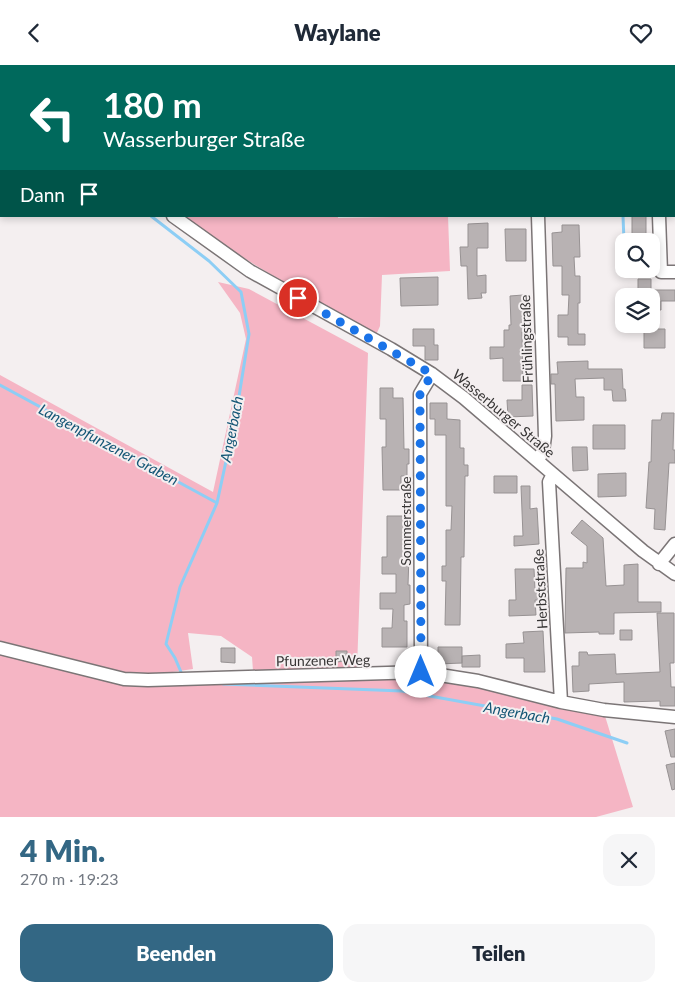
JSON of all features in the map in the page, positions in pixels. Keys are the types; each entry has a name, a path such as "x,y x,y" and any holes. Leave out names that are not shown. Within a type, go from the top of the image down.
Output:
{"street":[{"name":"Wasserburger Straße","path":"173,217 250,271 432,374 464,398 659,564 675,574"},
{"name":"Frühlingstraße","path":"538,217 545,436 543,451 538,460"},
{"path":"659,217 660,272 675,272"},
{"name":"Sommerstraße","path":"421,672 420,394 432,374"},
{"name":"Herbststraße","path":"553,474 549,482 561,702"},
{"path":"659,564 675,544"},
{"name":"Pfunzener Weg","path":"0,648 124,679 148,680 322,673 385,674 421,672 478,681 561,702 604,710 675,717"}],"shaded area":[{"path":"185,217 448,217 450,271 382,275 380,326 376,335 302,293 207,233"},
{"path":"218,282 249,289 368,353 357,669 253,671 252,657 221,636 188,633 193,669 145,676 125,674 0,644 0,375 213,492 246,339 240,313"},
{"path":"0,651 102,676 421,678 473,685 559,708 605,716 633,807 596,817 0,817"}],"building":[{"path":"632,217 646,217 646,233 632,233"},
{"path":"488,223 488,248 477,248 477,276 486,275 486,293 481,293 482,298 468,299 467,266 461,266 460,247 468,247 468,224"},
{"path":"562,225 579,225 580,257 574,257 575,276 580,276 578,334 585,334 585,345 568,345 568,337 558,337 558,315 568,315 569,295 562,295 562,266 553,266 552,233 562,232"},
{"path":"505,229 526,229 526,261 506,261"},
{"path":"438,277 438,305 401,306 400,278"},
{"path":"638,279 651,279 651,288 638,288"},
{"path":"660,290 675,290 675,301 661,301 661,310"},
{"path":"523,295 523,302 526,302 527,332 522,332 523,381 503,381 503,358 490,359 490,347 504,347 504,330 509,330 509,325 511,325 510,296"},
{"path":"413,329 434,329 434,345 438,345 438,360 425,360 425,346 413,346"},
{"path":"660,329 665,329 665,348 644,348 644,333 660,333"},
{"path":"588,361 588,369 622,369 626,401 613,401 612,390 604,390 604,378 575,379 576,397 584,397 584,420 556,421 555,384 551,384 551,374 558,374 557,362"},
{"path":"522,385 532,385 533,416 508,417 507,400 522,400"},
{"path":"380,388 393,388 393,398 403,398 404,449 409,449 409,464 407,464 407,476 401,476 401,490 383,490 382,447 386,447 386,419 380,419"},
{"path":"430,403 447,403 447,419 460,420 460,448 464,448 464,465 468,465 468,476 465,476 464,557 461,557 460,625 445,625 446,581 442,581 442,566 446,566 446,530 451,530 452,506 446,506 446,435 435,435 435,419 430,419"},
{"path":"662,413 674,413 673,450 675,450 675,463 669,463 665,530 654,529 655,509 646,508 649,462 651,462 652,420 661,420"},
{"path":"593,425 625,425 625,449 593,449"},
{"path":"572,447 587,447 588,470 573,471"},
{"path":"626,473 626,496 598,497 598,474"},
{"path":"494,476 517,476 517,493 494,493"},
{"path":"521,486 530,486 530,509 537,508 539,544 514,546 514,536 523,536"},
{"path":"387,516 406,516 406,527 410,527 408,585 410,585 410,604 404,605 404,621 407,621 407,647 382,647 382,628 392,628 393,609 380,609 380,593 396,593 396,574 382,574 382,557 387,557"},
{"path":"582,520 603,538 606,586 624,585 624,565 638,564 638,602 661,602 661,612 614,613 614,634 599,634 599,632 565,633 566,568 583,568 583,562 587,563 587,546 571,533"},
{"path":"515,569 534,569 535,590 541,589 541,600 535,600 536,615 509,616 509,600 516,600"},
{"path":"657,613 674,613 674,663 670,663 671,687 675,687 675,706 660,706 660,701 624,702 624,682 589,684 589,691 573,692 572,666 579,666 579,652 587,652 588,655 615,654 616,674 660,672"},
{"path":"620,630 632,630 632,640 620,640"},
{"path":"543,631 545,672 524,672 524,658 506,658 506,644 524,643 523,632"},
{"path":"438,647 462,647 462,663 438,664"},
{"path":"221,648 235,648 235,663 221,662"},
{"path":"336,651 347,651 347,661 336,662"},
{"path":"480,655 480,667 462,667 462,656"},
{"path":"675,729 675,757 671,757 665,731"},
{"path":"675,763 675,789 672,790 666,765"}],"waterway":[{"name":"Angerbach","path":"152,217 209,261 241,292 249,334 236,415 217,503 180,587 166,644 181,672"},
{"path":"623,217 624,233"},
{"name":"Langenpfunzener Graben","path":"0,385 217,503"},
{"name":"Angerbach","path":"223,684 402,691 557,719 627,743"}],"route":[{"path":"298,298 432,374 420,394 421,672"}]}
